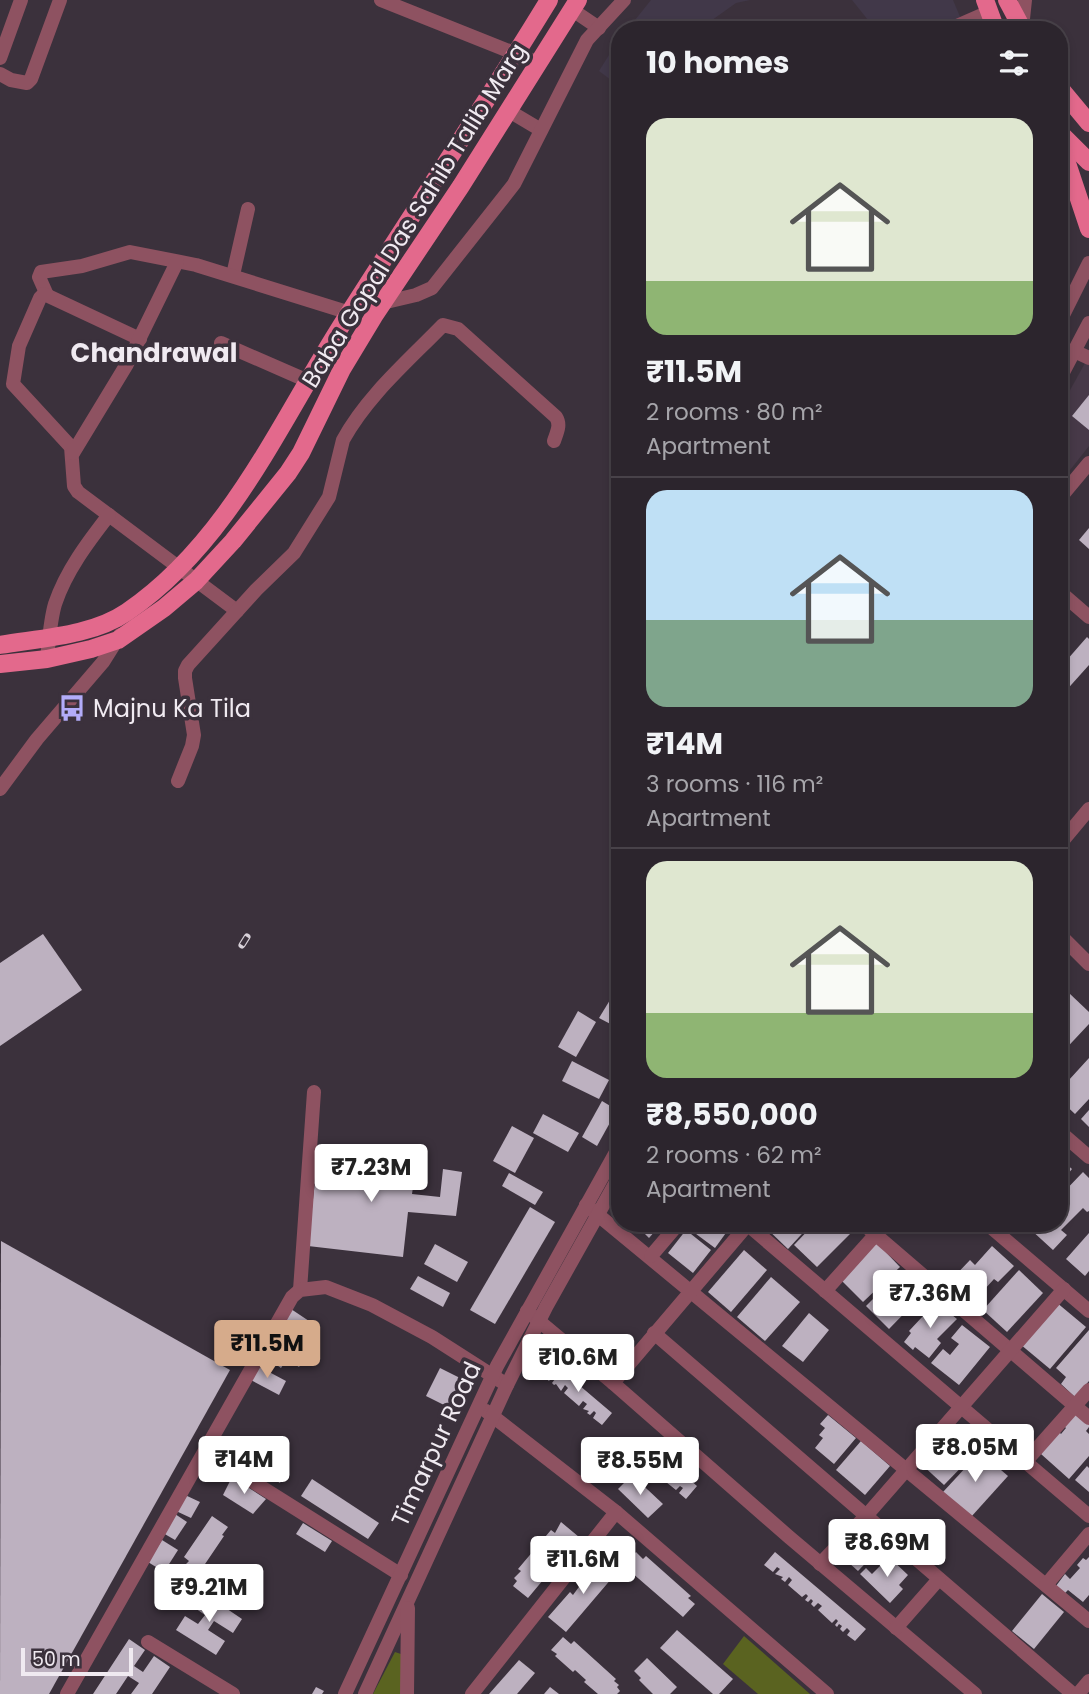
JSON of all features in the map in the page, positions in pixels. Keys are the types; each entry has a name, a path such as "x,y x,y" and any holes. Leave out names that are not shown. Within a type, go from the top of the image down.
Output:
{"main road":[{"name":"Baba Gopal Das Sahib Talib Marg","path":"0,645 86,630 125,614 179,569 255,473 349,313 549,0"},
{"path":"1007,0 1018,21"},
{"name":"Baba Gopal Das Sahib Talib Marg","path":"0,664 47,659 118,640 164,608 196,581 233,541 301,453 342,369 382,303 509,111 574,5"},
{"path":"1068,100 1089,123"},
{"path":"1068,141 1089,162"},
{"path":"1068,166 1089,229"}],"street":[{"path":"0,58 22,0"},
{"path":"0,74 22,83 31,79 60,0"},
{"path":"382,0 539,63"},
{"path":"382,303 416,295 432,288 514,184 587,40 624,0"},
{"path":"1023,21 1025,0"},
{"path":"574,5 599,28"},
{"path":"963,21 987,6"},
{"path":"1068,97 1089,108"},
{"path":"509,111 541,130"},
{"path":"233,275 247,209"},
{"path":"140,339 47,295 39,277 41,271 82,266 130,252 233,275 333,310 349,313"},
{"path":"73,453 121,375 177,262"},
{"path":"1068,305 1089,262"},
{"path":"47,295 40,298 19,346 13,384 67,442 73,453 76,490 237,611"},
{"path":"1068,363 1089,323"},
{"path":"178,781 194,735 185,671 237,611 293,553 329,498 347,432 378,391 443,325 458,329 556,417 559,429 554,440"},
{"path":"222,344 308,381"},
{"path":"1074,351 1089,358"},
{"path":"1068,488 1089,463"},
{"path":"47,659 55,606 62,587 83,550 109,515"},
{"path":"1068,599 1089,617"},
{"path":"0,789 37,739 103,663 118,640 125,614"},
{"path":"1068,834 1089,809"},
{"path":"1068,943 1089,964"},
{"path":"300,1290 314,1092"},
{"path":"1068,1139 1089,1157"},
{"name":"Timarpur Road","path":"365,1694 492,1416 540,1321 611,1166"},
{"name":"Timarpur Road","path":"345,1694 492,1376 527,1311 593,1209 611,1186"},
{"path":"593,1209 611,1224"},
{"path":"621,1232 1089,1621"},
{"path":"651,1256 671,1232"},
{"path":"613,1383 742,1232"},
{"path":"758,1232 1089,1516"},
{"path":"825,1291 877,1232"},
{"path":"883,1232 1010,1350 1089,1418"},
{"path":"997,1232 1089,1311"},
{"path":"67,1694 292,1297 300,1290 326,1287 372,1305 432,1337 507,1385"},
{"path":"820,1564 962,1408 1064,1289"},
{"path":"527,1311 975,1694"},
{"path":"654,1333 1075,1694 1089,1681"},
{"path":"1025,1462 1089,1390"},
{"path":"478,1405 616,1512 827,1694"},
{"path":"247,1478 401,1574"},
{"path":"472,1694 616,1512"},
{"path":"1046,1585 1089,1534"},
{"path":"896,1628 939,1579"},
{"path":"407,1694 408,1604"},
{"path":"148,1642 233,1694"}],"shaded area":[{"path":"651,0 750,0 736,3 711,21 634,21"},
{"path":"852,0 953,0 961,19 957,21 869,21"},
{"path":"611,52 611,80 599,71"},
{"path":"1089,356 1089,446 1068,473 1068,394"}],"green space":[{"path":"744,1636 810,1694 758,1694 723,1664"},
{"path":"395,1652 401,1654 401,1694 373,1694"}],"building":[{"path":"1089,395 1089,430 1072,416"},
{"path":"1089,528 1089,549 1079,540"},
{"path":"1087,637 1089,665 1068,688 1068,659"},
{"path":"43,934 82,990 0,1046 0,963"},
{"path":"1068,994 1089,1012 1089,1024 1068,1046"},
{"path":"610,1000 611,1000 611,1024 599,1018"},
{"path":"578,1011 596,1022 576,1057 558,1047"},
{"path":"1089,1058 1089,1099 1075,1114 1068,1107 1068,1081"},
{"path":"572,1061 609,1080 599,1099 562,1081"},
{"path":"602,1101 611,1106 611,1121 597,1146 582,1137"},
{"path":"1089,1110 1089,1127 1081,1119"},
{"path":"543,1114 579,1133 568,1152 533,1133"},
{"path":"512,1126 534,1138 515,1173 493,1161"},
{"path":"318,1153 416,1166 412,1194 440,1197 443,1169 462,1172 456,1216 408,1212 403,1257 308,1246"},
{"path":"1083,1172 1089,1178 1089,1211 1083,1208 1068,1223 1068,1188"},
{"path":"509,1173 543,1192 535,1205 502,1186"},
{"path":"530,1207 555,1222 495,1324 470,1310"},
{"path":"643,1232 654,1232 649,1238"},
{"path":"684,1232 688,1232 711,1250 693,1273 668,1253"},
{"path":"693,1232 727,1232 715,1248"},
{"path":"770,1232 804,1232 788,1249"},
{"path":"806,1232 852,1232 817,1267 794,1245"},
{"path":"1033,1232 1063,1232 1067,1235 1053,1250"},
{"path":"1089,1233 1089,1271 1085,1276 1066,1259"},
{"path":"1,1241 230,1370 49,1694 0,1694"},
{"path":"877,1243 900,1267 863,1302 840,1279"},
{"path":"435,1244 468,1262 457,1282 424,1264"},
{"path":"992,1246 1014,1266 998,1282 994,1279 973,1302 950,1281 970,1260 975,1265"},
{"path":"744,1250 767,1270 731,1312 708,1292"},
{"path":"1019,1270 1043,1293 1007,1332 983,1310"},
{"path":"907,1271 927,1290 889,1329 866,1306 884,1288 893,1297 902,1287 896,1282"},
{"path":"418,1276 450,1293 443,1307 410,1289"},
{"path":"771,1277 800,1302 765,1341 737,1317"},
{"path":"936,1302 957,1319 937,1339 941,1343 929,1358 904,1342 911,1333 909,1331"},
{"path":"1056,1302 1086,1327 1050,1369 1020,1344"},
{"path":"291,1309 312,1323 303,1335 315,1343 299,1367 287,1359 281,1368 261,1354"},
{"path":"809,1313 829,1330 803,1362 782,1346"},
{"path":"962,1325 990,1347 959,1385 931,1363 943,1349 950,1355 959,1344 951,1338"},
{"path":"1089,1330 1089,1381 1075,1397 1061,1384 1066,1377 1056,1368"},
{"path":"553,1363 612,1413 602,1425 593,1418 596,1413 594,1411 590,1415 587,1413 589,1411 583,1409 587,1404 583,1401 579,1406 564,1393 568,1388 565,1385 561,1391 552,1383 555,1379 553,1376 549,1381 543,1376"},
{"path":"256,1365 286,1381 279,1395 249,1379"},
{"path":"440,1368 462,1379 448,1407 426,1396"},
{"path":"1076,1409 1089,1420 1086,1431 1089,1434 1089,1456 1069,1479 1041,1454 1057,1430 1061,1434 1066,1428 1062,1424"},
{"path":"828,1415 856,1438 834,1464 815,1448 823,1438 819,1435 825,1428 820,1424"},
{"path":"954,1428 977,1451 944,1485 920,1463"},
{"path":"861,1441 890,1466 865,1495 836,1470"},
{"path":"257,1444 285,1462 282,1465 286,1468 280,1483 243,1460"},
{"path":"649,1445 697,1486 686,1499 679,1493 683,1488 680,1486 676,1490 661,1478 665,1474 661,1471 658,1475 654,1471 657,1468 655,1466 652,1469 649,1467 653,1463 650,1460 646,1464 638,1458"},
{"path":"980,1452 1008,1476 971,1517 943,1492"},
{"path":"1087,1466 1089,1468 1089,1492 1075,1480"},
{"path":"632,1475 663,1504 648,1518 618,1489"},
{"path":"232,1477 266,1499 253,1514 223,1495"},
{"path":"312,1479 379,1523 368,1539 301,1496"},
{"path":"185,1495 200,1502 191,1518 176,1511"},
{"path":"175,1514 187,1522 175,1540 163,1533"},
{"path":"212,1516 228,1527 203,1567 199,1564 195,1570 186,1564 189,1561 184,1557"},
{"path":"561,1522 579,1537 528,1598 513,1586 517,1581 514,1578 521,1571 518,1569 551,1530 555,1533"},
{"path":"303,1523 332,1541 325,1552 296,1534"},
{"path":"860,1530 880,1548 858,1571 838,1553"},
{"path":"162,1540 178,1550 164,1572 148,1562"},
{"path":"636,1552 643,1559 646,1556 691,1596 688,1598 695,1604 683,1617 624,1566"},
{"path":"775,1552 866,1629 855,1641 847,1635 850,1631 847,1628 843,1632 840,1629 842,1626 835,1625 838,1621 836,1619 832,1623 818,1610 822,1606 818,1603 814,1607 811,1599 808,1602 805,1600 808,1596 806,1594 802,1597 788,1585 792,1580 789,1577 785,1582 781,1579 783,1577 775,1574 780,1569 777,1567 773,1572 764,1565"},
{"path":"889,1557 908,1575 899,1585 903,1589 890,1603 860,1574 866,1568 872,1574"},
{"path":"1089,1557 1089,1595 1083,1602 1068,1590 1065,1593 1056,1586 1065,1574 1070,1579 1080,1568 1077,1565 1083,1558 1086,1560"},
{"path":"605,1559 618,1571 566,1632 548,1617 570,1592 573,1595 595,1565 598,1567"},
{"path":"202,1592 242,1619 233,1633 214,1621 208,1630 225,1641 216,1655 176,1630 185,1616 198,1624 205,1615 192,1606"},
{"path":"1042,1594 1064,1612 1034,1649 1012,1631"},
{"path":"677,1630 733,1679 719,1694 713,1694 660,1648"},
{"path":"563,1637 571,1644 574,1641 616,1679 614,1681 619,1685 617,1687 620,1691 617,1694 598,1694 575,1670 573,1672 555,1656 557,1654 551,1650"},
{"path":"129,1639 145,1650 134,1666 143,1672 154,1656 170,1667 152,1694 131,1694 139,1683 128,1676 116,1694 93,1694"},
{"path":"647,1658 677,1687 670,1694 653,1694 639,1680 641,1678 634,1671"},
{"path":"519,1660 535,1673 517,1694 489,1694"},
{"path":"316,1687 324,1691 322,1694 312,1694"},
{"path":"550,1687 559,1694 544,1694"}],"railway":[{"path":"242,945 247,937"}],"place":[{"name":"Majnu Ka Tila","path":"72,708"}],"district":[{"name":"Chandrawal","path":"154,353"}]}
